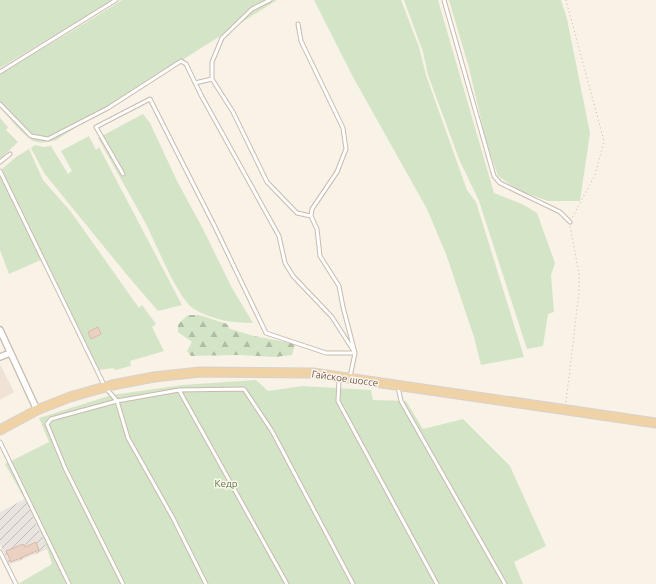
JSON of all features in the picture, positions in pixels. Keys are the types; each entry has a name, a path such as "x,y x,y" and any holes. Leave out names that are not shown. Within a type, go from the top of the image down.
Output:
{"main road":[{"name":"Гайское шоссе","path":"0,430 37,410 70,397 105,387 154,377 200,372 313,373 656,423"}],"street":[{"path":"0,330 37,410"},
{"path":"0,357 10,353"}],"lane":[{"path":"0,72 116,0"},
{"path":"270,0 252,10 222,38 212,62 212,79 233,112 267,182 297,213 311,216"},
{"path":"444,0 494,176 500,183 560,212 570,222"},
{"path":"298,24 301,41 343,128 346,149 337,172 312,208 311,216 317,229 320,256 339,286 355,353 350,378"},
{"path":"0,104 31,136 48,139 108,108 181,61 186,64 279,236 285,263 293,276 332,317 355,353"},
{"path":"195,83 212,79"},
{"path":"123,174 96,127 150,99 215,227 266,333 326,353 355,353"},
{"path":"0,162 10,154"},
{"path":"0,171 105,387 117,402 128,438 173,518 206,584"},
{"path":"339,377 338,401 437,584"},
{"path":"397,385 401,401 505,584"},
{"path":"123,584 65,468 47,424 51,419 117,402 179,390 244,388 272,431 353,584"},
{"path":"179,390 287,584"},
{"path":"0,442 69,584"},
{"path":"0,552 16,584"}],"path":[{"path":"566,0 604,141 595,176 570,222 579,274 579,292 566,410"}],"shaded area":[{"path":"0,364 14,392 0,400"},
{"path":"25,499 48,549 9,565 0,544 0,512"}],"green space":[{"path":"0,0 113,0 0,68"},
{"path":"122,0 277,0 56,140 43,143 31,139 22,132 0,108 0,74"},
{"path":"314,0 401,0 419,47 426,75 467,190 476,202 524,357 481,365 474,337 446,254 427,209 353,77"},
{"path":"404,0 438,0 494,193 522,204 537,213 555,263 551,275 554,312 548,314 543,346 527,349 479,201 459,159 428,75 423,52"},
{"path":"449,0 561,0 567,19 590,133 580,201 548,201 518,190 498,176 486,141 469,68"},
{"path":"143,114 150,123 177,181 232,288 253,323 230,321 201,313 188,303 174,283 146,224 98,138"},
{"path":"0,118 8,127 6,130 18,142 0,159"},
{"path":"89,136 96,150 99,147 182,305 158,311 44,173 31,148 35,145 44,147 51,146 68,174 72,171 61,151"},
{"path":"29,149 43,180 71,212 139,308 142,305 156,324 152,327 164,351 130,361 131,366 115,370 113,368 99,370 43,259 9,274 0,250 0,171 16,157"},
{"path":"188,315 199,315 227,324 230,329 254,336 295,344 292,355 274,357 239,355 191,356 187,351 192,342 178,332 178,324"},
{"name":"Кедр","path":"256,380 268,391 302,386 371,390 373,400 406,401 423,429 463,419 510,466 546,546 514,562 523,584 18,584 52,564 37,525 5,464 49,442 39,418 112,395 183,385"}],"building":[{"path":"98,327 101,334 91,339 88,332"},
{"path":"36,542 39,550 11,562 6,551 23,544 25,547"}]}
